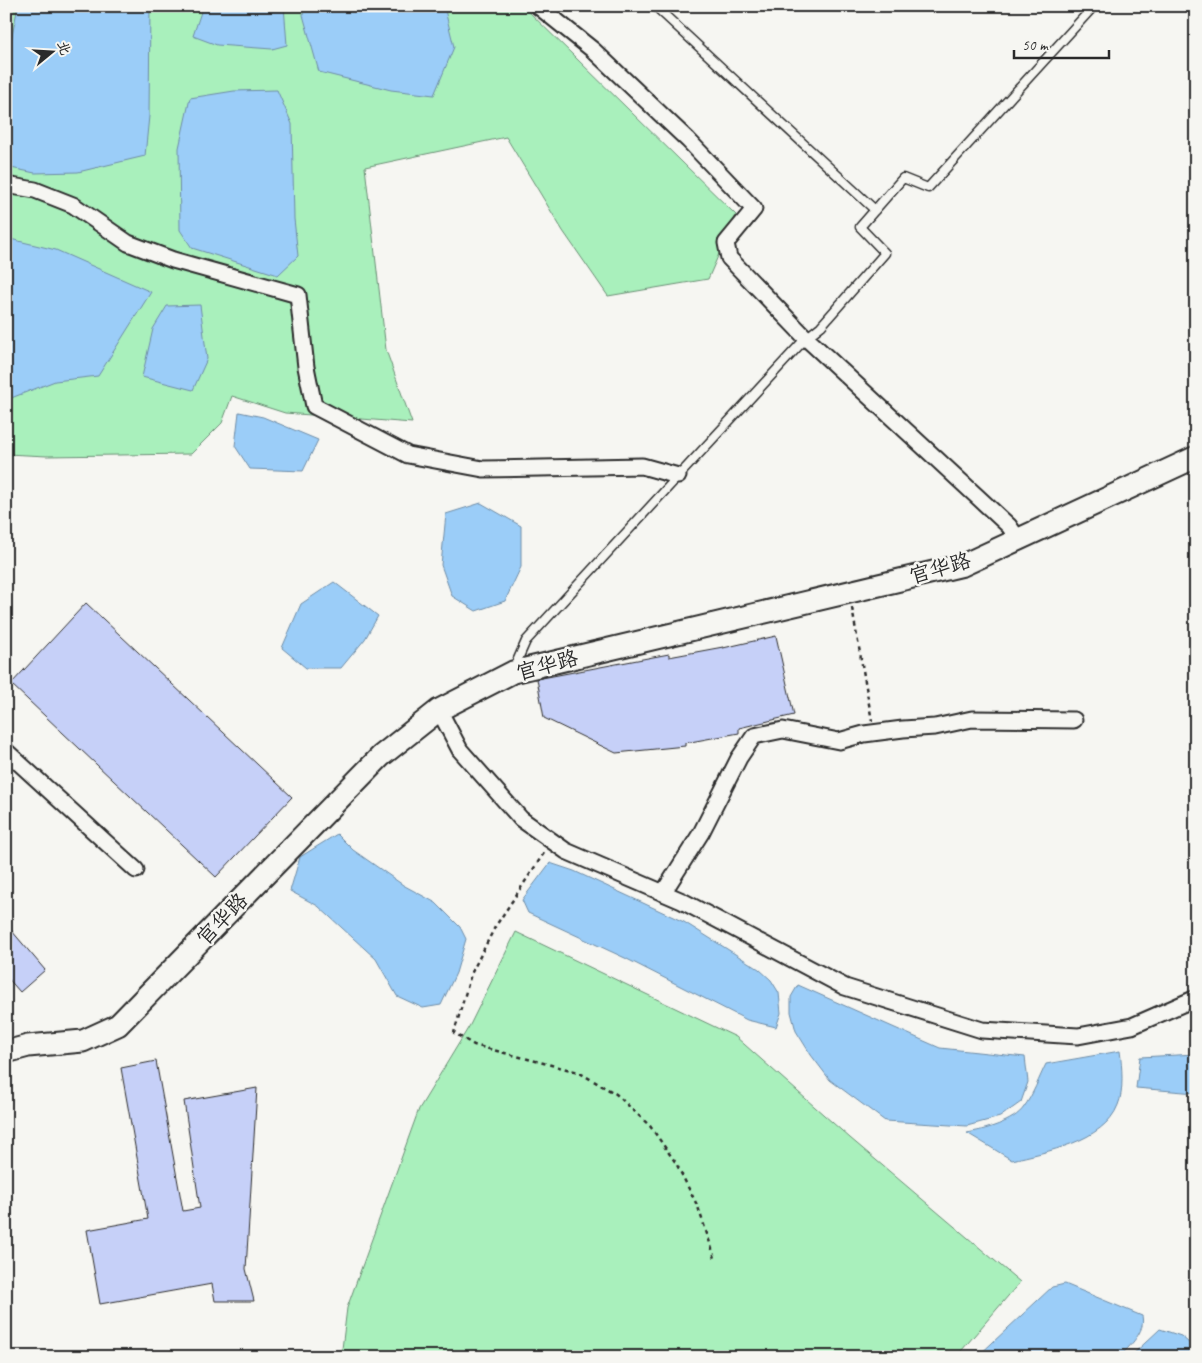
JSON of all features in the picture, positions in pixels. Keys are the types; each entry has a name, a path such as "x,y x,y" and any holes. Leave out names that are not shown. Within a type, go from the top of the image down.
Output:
{"main road":[{"name":"官华路","path":"6,1052 28,1046 83,1041 118,1025 381,756 439,710 513,672 962,565 1196,457"}],"street":[{"path":"538,6 606,62 688,140 754,209 726,244 730,258 806,338 1009,526 1018,539"},
{"path":"6,185 35,190 73,205 128,243 173,260 298,295 306,367 314,406 408,455 483,469 642,466 678,476"},
{"path":"439,710 460,750 521,819 566,851 682,901 845,987 982,1030 1078,1036 1132,1026 1196,998"},
{"path":"663,893 701,833 739,758 754,736 783,730 839,741 874,733 935,727 972,719 1074,720"},
{"path":"6,751 136,870"}],"lane":[{"path":"655,6 875,210"},
{"path":"513,672 526,641 806,338 821,326 885,253 860,227 903,178 928,188 1094,6"}],"path":[{"path":"849,592 874,733"},
{"path":"552,841 495,927 483,950 471,974 454,1033 474,1045 578,1072 616,1094 650,1126 676,1163 698,1208 716,1261"}],"green space":[{"path":"6,6 523,6 736,215 708,279 608,296 563,231 506,137 365,167 386,350 412,423 285,413 232,396 222,423 191,454 47,456 6,454"},
{"path":"516,932 736,1037 850,1138 1020,1282 956,1357 341,1357 347,1308 419,1109 470,1025"}],"water":[{"path":"18,6 150,6 149,116 145,156 78,172 35,173 6,167 6,66"},
{"path":"203,6 284,6 287,45 272,49 217,45 193,36"},
{"path":"304,6 444,6 454,47 434,95 391,90 319,72 303,15"},
{"path":"277,90 292,124 294,219 298,256 278,275 192,248 180,230 179,148 190,98 234,91"},
{"path":"6,238 56,250 151,292 98,376 55,381 6,400"},
{"path":"200,305 207,359 193,390 142,377 153,329 167,306"},
{"path":"239,412 263,417 318,440 303,471 250,469 235,446"},
{"path":"481,503 521,526 521,567 505,601 476,611 452,596 441,565 446,514"},
{"path":"334,582 378,616 365,639 341,668 306,668 282,648 301,604"},
{"path":"337,834 353,850 403,885 436,903 460,927 466,939 456,973 441,1005 423,1008 397,996 376,959 318,906 290,891 300,857"},
{"path":"550,863 574,871 684,922 759,969 771,980 779,993 781,1013 776,1027 747,1020 625,958 528,913 522,900"},
{"path":"798,985 940,1048 1025,1057 1028,1082 1021,1102 1000,1117 967,1126 885,1121 830,1080 811,1055 796,1031 791,1012 791,997"},
{"path":"1120,1051 1122,1086 1120,1100 1111,1118 1087,1137 1056,1149 1012,1160 967,1133 998,1125 1019,1112 1030,1097 1046,1064"},
{"path":"1196,1054 1196,1093 1136,1088 1140,1057"},
{"path":"1065,1284 1142,1316 1142,1328 1120,1357 977,1357 1052,1287"},
{"path":"1160,1329 1181,1336 1196,1349 1196,1357 1130,1357"}],"building":[{"path":"86,603 292,797 216,877 11,684"},
{"path":"776,636 794,715 739,728 739,733 685,743 685,746 616,753 544,718 537,679 669,654 669,657 723,648"},
{"path":"6,924 45,970 20,992 6,976"},
{"path":"156,1061 183,1211 200,1208 184,1101 257,1088 246,1269 254,1301 215,1301 212,1284 100,1304 87,1230 148,1219 121,1068"}]}
